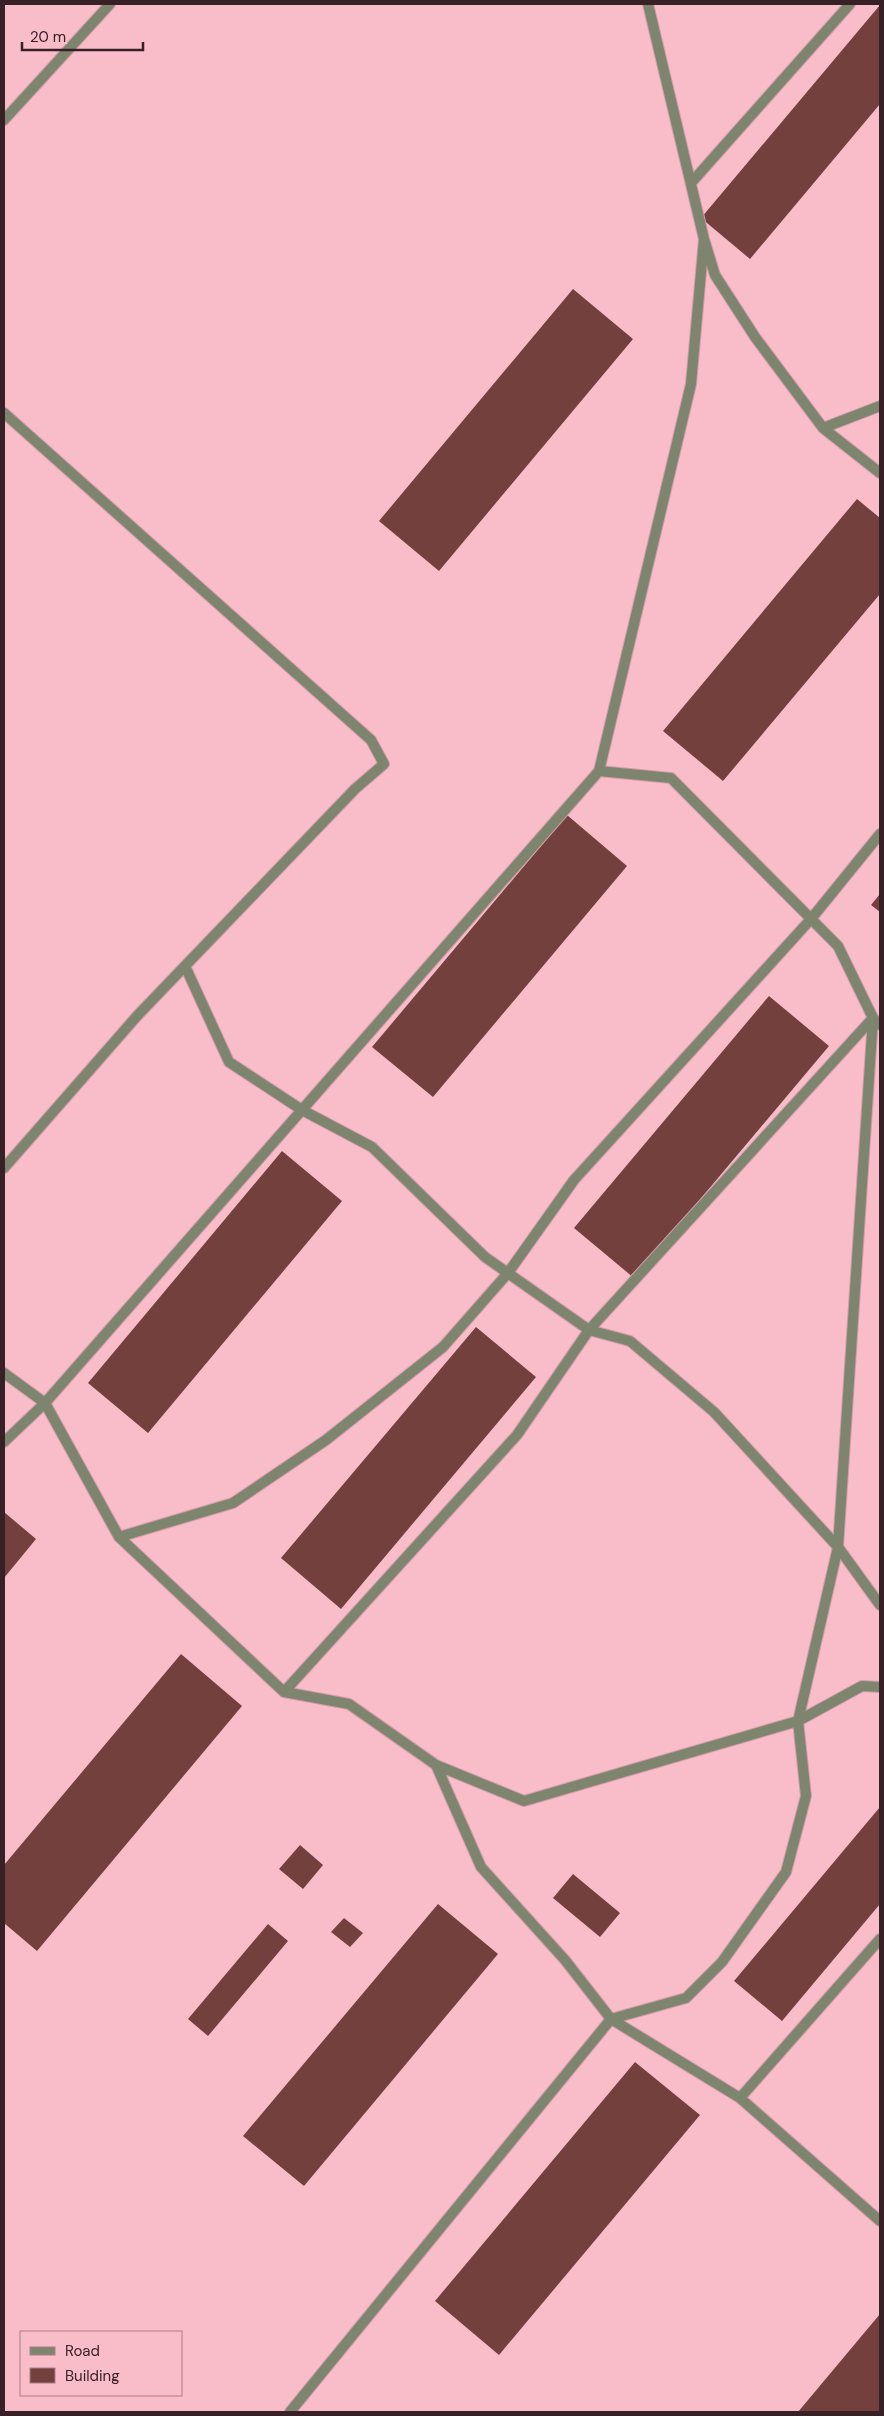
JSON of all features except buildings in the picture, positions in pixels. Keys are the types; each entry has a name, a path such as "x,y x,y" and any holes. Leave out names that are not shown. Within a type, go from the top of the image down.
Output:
{"street":[{"path":"4,120 110,4"},
{"path":"648,4 704,239 715,275 755,337 823,428 880,474"},
{"path":"691,184 850,4"},
{"path":"4,1442 45,1403 600,770 691,384 704,239"},
{"path":"823,428 880,406"},
{"path":"4,413 371,740 384,764 355,788 137,1016 4,1168"},
{"path":"290,2412 610,2019 686,1998 722,1962 786,1872 806,1796 798,1721 838,1547 876,1022 838,946 671,778 600,770"},
{"path":"119,1537 233,1504 326,1440 443,1348 508,1273 574,1180 811,919 880,834"},
{"path":"185,966 229,1062 302,1110 372,1147 485,1258 590,1330 630,1341 714,1412 838,1547 880,1605"},
{"path":"284,1692 517,1435 590,1330 876,1022"},
{"path":"4,1373 45,1403 119,1537 284,1692 349,1704 436,1765 524,1800 798,1721 862,1686 880,1687"},
{"path":"436,1765 481,1867 565,1960 610,2019 740,2098 880,2221"},
{"path":"740,2098 880,1939"}]}
